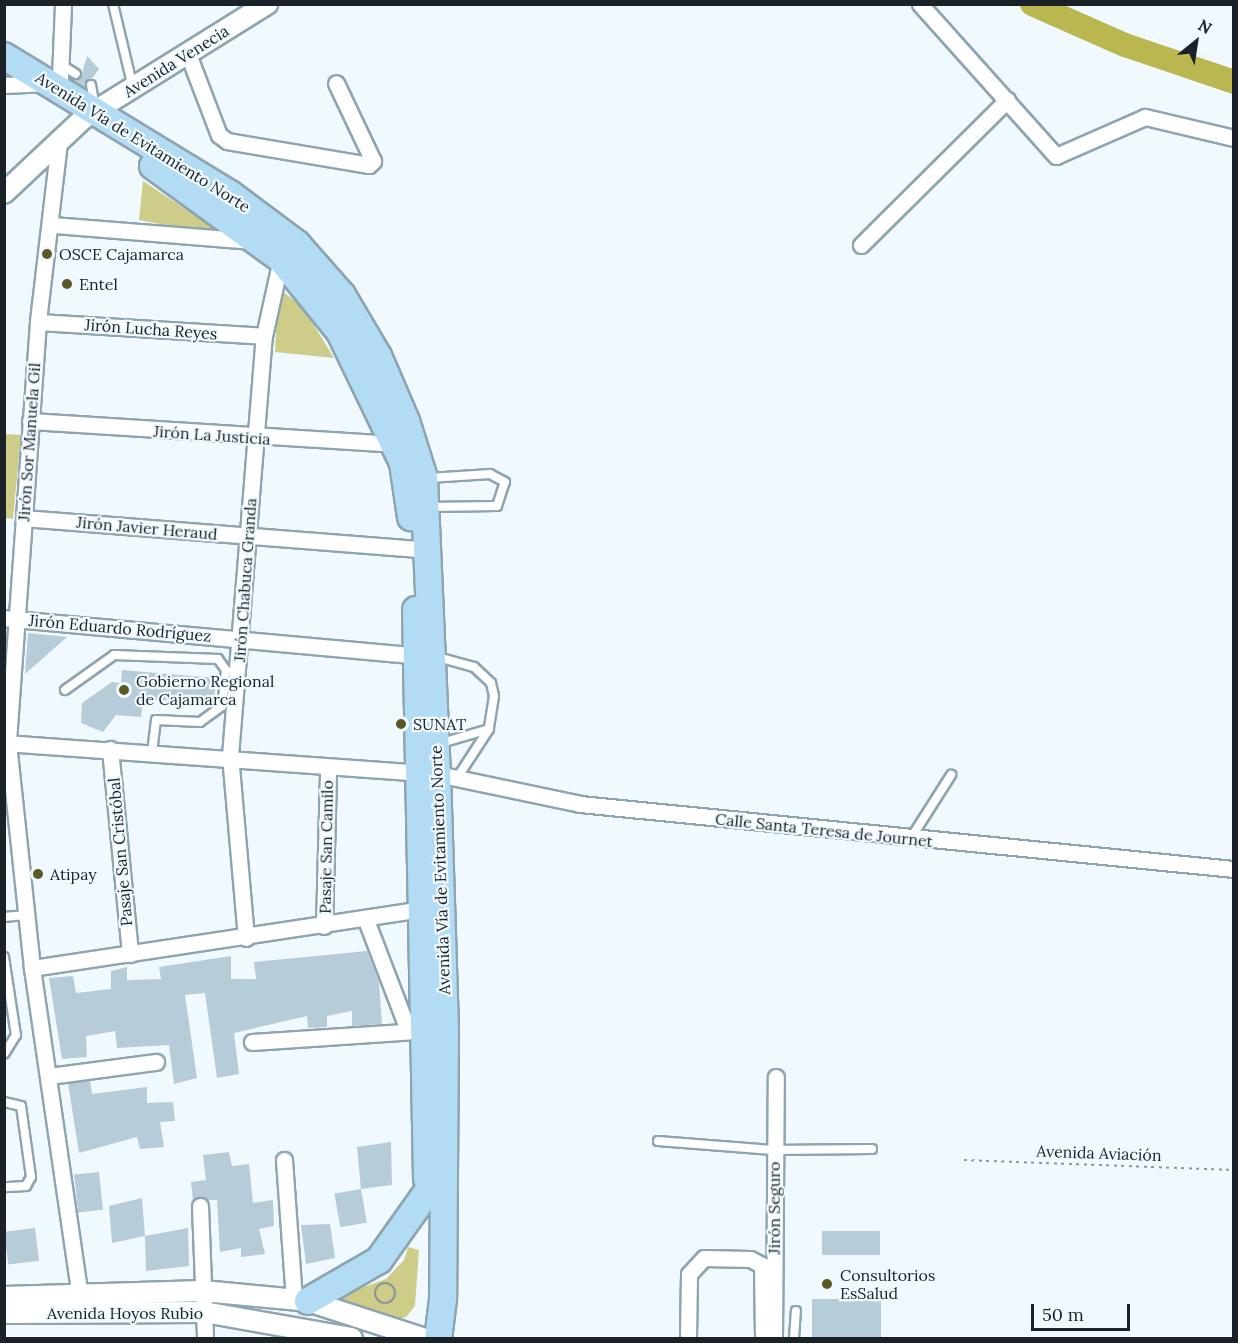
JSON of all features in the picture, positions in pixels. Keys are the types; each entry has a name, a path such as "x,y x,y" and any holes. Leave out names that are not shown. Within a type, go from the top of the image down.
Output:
{"highway":[{"name":"Avenida Vía de Evitamiento Norte","path":"4,56 55,77 90,115 281,259 340,332 403,463 438,775 421,909 426,1030 443,1299 438,1338"},
{"name":"Avenida Vía de Evitamiento Norte","path":"4,71 55,77"},
{"name":"Avenida Vía de Evitamiento Norte","path":"90,115 230,194 297,244 342,295 378,356 424,478 426,507 424,655 438,775 426,1030 428,1191 422,1338"},
{"path":"301,1300 380,1260 428,1191"}],"street":[{"path":"4,85 55,77 63,4"},
{"name":"Avenida Venecia","path":"4,193 90,115 267,4"},
{"path":"921,4 1056,156 1145,117 1233,138"},
{"path":"188,54 219,135 227,141 369,165 374,161 336,82"},
{"path":"861,245 1006,100"},
{"name":"Jirón Sor Manuela Gil","path":"59,142 53,225 38,322 24,518 11,618 6,743 32,968 81,1303"},
{"path":"53,225 259,242"},
{"name":"Jirón Chabuca Granda","path":"246,938 230,756 264,336 281,259"},
{"name":"Jirón Lucha Reyes","path":"38,322 264,336"},
{"name":"Jirón La Justicia","path":"30,421 256,439 394,444"},
{"name":"Jirón Javier Heraud","path":"24,518 414,549"},
{"name":"Jirón Eduardo Rodríguez","path":"11,618 424,655"},
{"name":"Calle Santa Teresa de Journet","path":"6,743 230,756 328,769 438,775 580,804 910,840 1233,869"},
{"name":"Pasaje San Cristóbal","path":"110,749 130,954"},
{"name":"Pasaje San Camilo","path":"324,926 328,769"},
{"path":"32,968 366,920 421,909"},
{"path":"252,1042 426,1030 366,920"},
{"path":"49,1076 156,1062"},
{"name":"Jirón Seguro","path":"774,1338 773,1150 776,1077"},
{"path":"284,1160 301,1300"},
{"path":"200,1206 205,1338"},
{"path":"688,1338 689,1274 704,1258 750,1259 762,1265 763,1338"},
{"path":"4,1297 81,1303 203,1291 301,1300 422,1338"},
{"name":"Avenida Hoyos Rubio","path":"4,1313 81,1303 204,1312 340,1337"}],"lane":[{"path":"113,4 133,88"},
{"path":"90,115 92,85"},
{"path":"424,478 490,474 505,482 497,506 426,507"},
{"path":"65,690 114,655 218,659 226,670 222,706 200,722 156,720 152,752"},
{"path":"424,655 463,661 491,683 494,712 489,729 438,775"},
{"path":"436,744 489,729"},
{"path":"910,840 951,775"},
{"path":"4,917 26,915"},
{"path":"4,957 16,1035 4,1054"},
{"path":"4,1102 21,1106 32,1177 26,1186 4,1187"},
{"path":"658,1140 773,1150 872,1149"},
{"path":"794,1338 796,1311"}],"path":[{"name":"Avenida Aviación","path":"964,1160 1233,1170"},
{"path":"387,1283 394,1297 383,1303 375,1293 387,1283"}],"shaded area":[{"path":"143,181 229,238 139,220"},
{"path":"278,288 303,307 334,358 275,352"},
{"path":"4,434 21,435 13,519 5,518"},
{"path":"408,1247 419,1250 415,1306 406,1317 393,1320 342,1306 339,1296 386,1279 404,1260"}],"building":[{"path":"87,56 99,69 85,88 72,80 81,77"},
{"path":"28,633 67,637 25,674"},
{"path":"122,670 216,678 214,704 143,699 141,717 116,715 103,732 81,723 82,703 112,682 121,683"},
{"path":"367,951 379,982 382,1024 352,1026 352,1011 327,1016 327,1027 308,1028 307,1016 234,1033 239,1074 217,1078 205,993 185,995 197,1078 174,1084 169,1045 117,1048 115,1031 86,1036 87,1057 62,1059 49,978 73,976 76,993 111,989 111,971 127,967 127,980 161,979 159,967 231,956 231,979 256,979 254,962"},
{"path":"90,1080 92,1094 147,1087 147,1103 173,1102 175,1121 160,1122 164,1147 140,1149 137,1137 79,1153 68,1083"},
{"path":"391,1142 392,1185 361,1189 357,1147"},
{"path":"229,1152 232,1166 249,1164 253,1203 273,1200 274,1226 259,1229 265,1254 241,1257 241,1248 220,1252 217,1200 193,1200 191,1182 206,1180 203,1155"},
{"path":"99,1172 103,1210 78,1212 74,1175"},
{"path":"361,1189 367,1222 340,1227 334,1194"},
{"path":"142,1198 145,1236 112,1243 109,1206"},
{"path":"330,1224 335,1258 306,1264 301,1225"},
{"path":"35,1228 39,1261 8,1265 4,1232"},
{"path":"188,1228 189,1266 146,1271 145,1236"},
{"path":"822,1231 880,1231 880,1255 822,1255"},
{"path":"812,1299 881,1299 881,1338 812,1338"}],"waterway":[{"path":"1032,4 1125,45 1234,82"}],"place":[{"name":"OSCE Cajamarca","path":"47,254"},
{"name":"Entel","path":"67,284"},
{"name":"Gobierno Regional de Cajamarca","path":"124,690"},
{"name":"SUNAT","path":"401,724"},
{"name":"Atipay","path":"38,874"},
{"name":"Consultorios EsSalud","path":"827,1284"}]}
